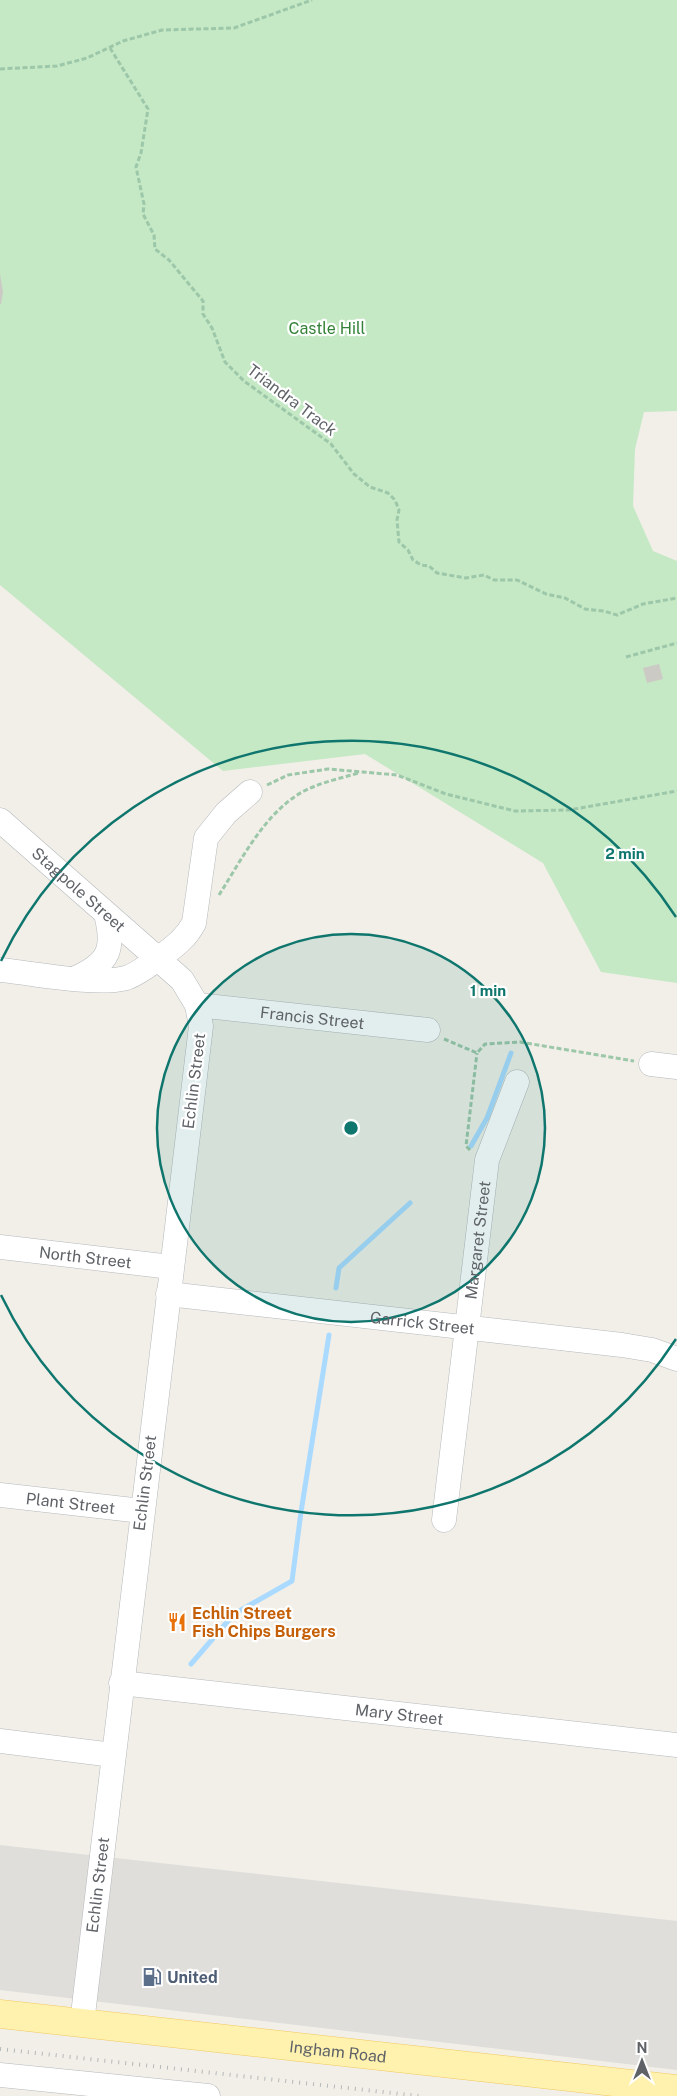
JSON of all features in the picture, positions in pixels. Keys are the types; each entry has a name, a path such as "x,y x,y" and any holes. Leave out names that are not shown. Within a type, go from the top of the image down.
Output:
{"main road":[{"name":"Ingham Road","path":"0,2014 677,2088"}],"street":[{"path":"0,970 105,980 128,977 178,944 188,934 194,923 206,838 226,813 250,792"},
{"name":"Stagpole Street","path":"0,820 158,958"},
{"path":"76,978 94,970 103,962 110,941 106,914"},
{"name":"Echlin Street","path":"82,2023 171,1267 202,1026 197,1005 182,980 158,958"},
{"name":"Francis Street","path":"197,1005 428,1030"},
{"path":"651,1064 677,1067"},
{"name":"Margaret Street","path":"444,1520 487,1160 517,1082"},
{"name":"North Street","path":"0,1248 171,1267"},
{"name":"Garrick Street","path":"168,1294 622,1345 652,1350 677,1359"},
{"name":"Plant Street","path":"0,1495 142,1510"},
{"name":"Mary Street","path":"121,1683 677,1745"},
{"path":"0,1741 113,1755"},
{"path":"0,2075 208,2096"}],"path":[{"path":"0,69 57,66 87,58 123,41 162,30 234,28 312,0"},
{"name":"Triandra Track","path":"110,48 148,110 141,153 136,167 144,204 143,214 154,235 155,250 169,260 203,301 203,314 212,328 225,362 244,381 331,444 354,474 370,487 388,493 395,500 399,510 396,520 399,542 408,550 413,560 422,565 429,566 437,573 447,575 466,578 484,576 494,580 518,580 546,594 564,598 585,610 604,611 617,615 644,604 677,598"},
{"path":"626,657 677,643"},
{"path":"250,792 288,775 328,769 396,775 446,794 480,804 515,810 569,810 677,791"},
{"path":"216,898 272,816 303,792 330,781 361,772"},
{"path":"428,1030 454,1044 477,1053"},
{"path":"487,1160 473,1153 466,1146 477,1053 485,1044 520,1042 651,1064"}],"shaded area":[{"path":"0,1845 677,1921 677,2070 0,1990"}],"green space":[{"name":"Castle Hill","path":"0,0 677,0 677,411 644,412 635,449 633,506 653,551 677,561 677,983 601,972 543,863 365,754 223,771 0,585"}],"building":[{"path":"0,274 3,292 1,304 0,304"},
{"path":"659,664 663,679 647,683 643,668"}],"waterway":[{"path":"471,1146 487,1118 511,1053"},
{"path":"336,1288 339,1268 410,1203"},
{"path":"191,1664 234,1614 292,1581 329,1335"}],"railway":[{"path":"0,2049 419,2096"}],"place":[{"name":"Echlin Street Fish Chips Burgers","path":"177,1622"},
{"name":"United","path":"152,1977"}]}
